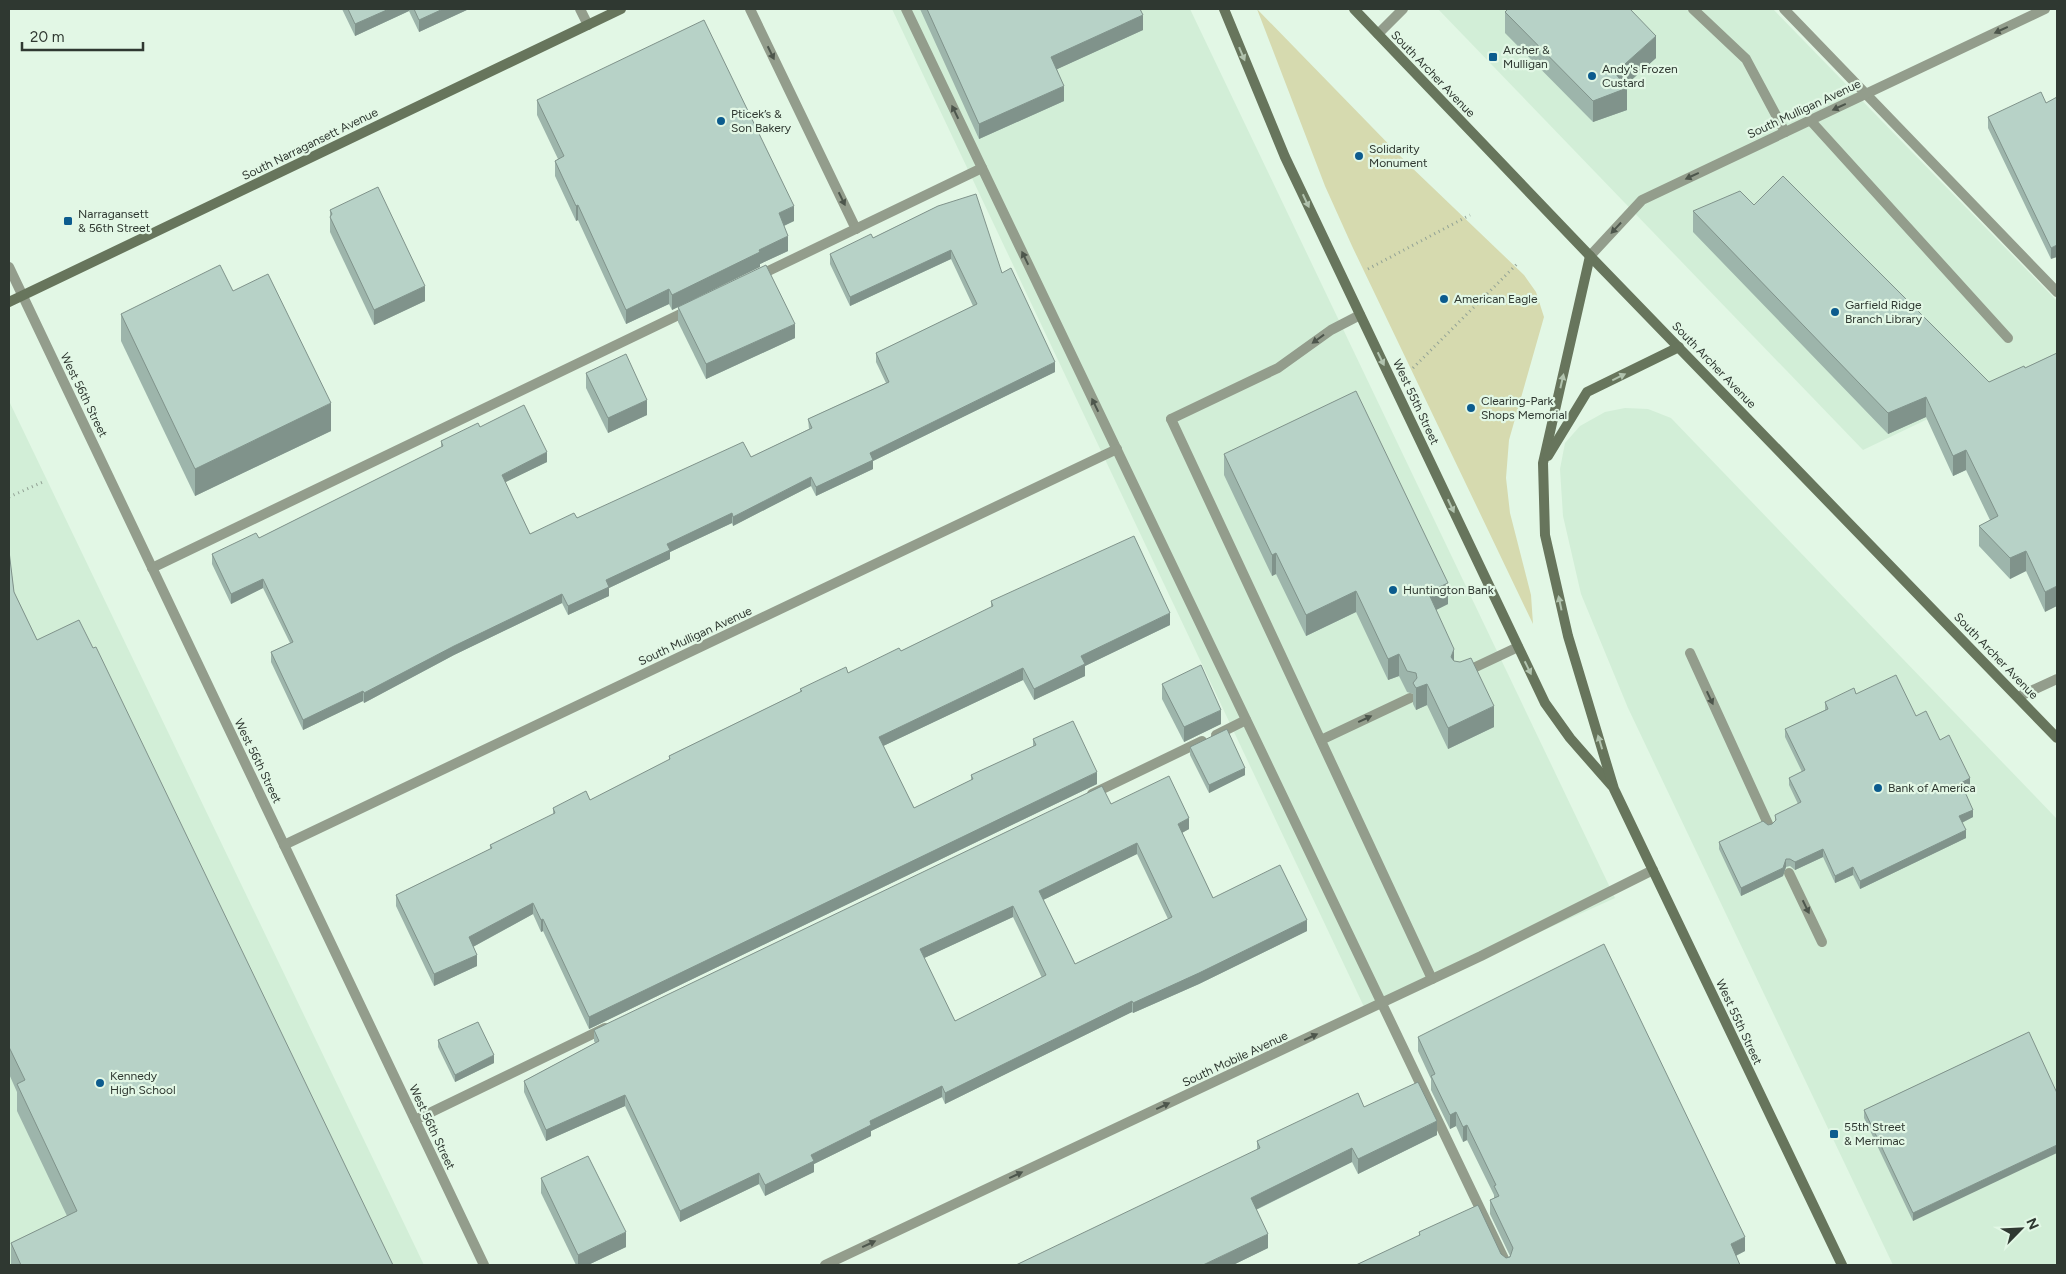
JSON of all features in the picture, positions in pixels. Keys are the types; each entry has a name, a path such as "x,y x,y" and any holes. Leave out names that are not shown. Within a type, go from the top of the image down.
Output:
{"main road":[{"name":"South Narragansett Avenue","path":"9,302 621,9"},
{"name":"West 55th Street","path":"1224,9 1285,157 1545,703 1570,738 1614,789"},
{"name":"South Archer Avenue","path":"1354,9 1590,256 2057,738"},
{"name":"West 55th Street","path":"1590,256 1543,463 1547,544 1568,636 1614,789 1842,1265"},
{"path":"1543,463 1588,392 1680,347"}],"street":[{"path":"580,9 588,25"},
{"path":"750,9 856,229"},
{"path":"906,9 1507,1265"},
{"path":"1378,34 1403,9"},
{"path":"1693,9 1746,59 1785,132"},
{"path":"1784,9 2057,292"},
{"name":"South Mulligan Avenue","path":"1590,256 1642,200 2045,9"},
{"path":"1810,120 2008,338"},
{"path":"748,281 982,168"},
{"name":"West 56th Street","path":"9,267 484,1265"},
{"path":"152,568 704,302"},
{"path":"1360,315 1331,330 1278,368 1171,419 1432,979"},
{"name":"South Mulligan Avenue","path":"284,845 1117,449"},
{"path":"1457,676 1518,647"},
{"path":"1690,653 1769,826"},
{"path":"2018,697 2057,679"},
{"path":"1321,740 1410,698"},
{"path":"1084,798 1246,720"},
{"name":"South Mobile Avenue","path":"825,1265 1381,1004 1654,870"},
{"path":"1789,873 1822,942"},
{"path":"415,1120 617,1022"}],"path":[{"path":"1363,271 1470,215"},
{"path":"1411,370 1517,264"},
{"path":"9,497 45,481"}],"shaded area":[{"path":"892,9 1190,9 1615,898 1366,1011"},
{"path":"1257,9 1407,163 1524,275 1536,292 1544,317 1509,440 1506,478 1510,513 1531,595 1533,624 1325,186"},
{"path":"1438,9 1773,9 2057,301 2057,357 1863,450"},
{"path":"9,401 424,1265 9,1265"},
{"path":"1625,408 1648,409 1671,418 2057,819 2057,1265 1893,1265 1628,708 1581,594 1563,516 1560,469 1565,443 1580,426 1605,412"}],"building":[{"path":"348,9 389,9 355,24"},
{"path":"414,9 443,9 419,20"},
{"path":"927,9 1140,9 1143,15 1051,57 1064,86 979,124"},
{"name":"Andy's Frozen Custard","path":"1508,9 1630,9 1656,36 1615,73 1627,88 1593,101 1505,12"},
{"path":"704,20 794,206 779,213 788,236 759,250 760,252 672,295 669,289 626,310 578,205 576,206 555,161 564,156 537,100"},
{"path":"2041,92 2046,103 2057,97 2057,245 2051,248 1988,117"},
{"path":"1783,176 1989,382 2057,353 2057,586 2045,592 2026,551 2010,558 1979,526 1998,516 1966,450 1953,456 1926,397 1888,413 1693,211 1740,191 1754,205"},
{"path":"378,187 425,286 374,310 330,217 332,214 330,210"},
{"path":"976,194 1002,273 1011,268 1055,362 870,453 873,460 816,487 811,477 733,517 732,513 667,544 670,550 606,580 609,587 568,606 562,594 454,646 364,693 363,691 303,720 271,652 293,642 263,579 231,594 212,554 256,533 259,538 443,446 441,441 478,423 480,427 524,405 547,452 502,475 530,534 574,513 577,518 743,442 751,457 812,428 808,419 889,382 876,353 977,304 951,250 850,297 830,254 871,234 873,238 938,206"},
{"path":"220,265 233,291 268,274 331,403 195,469 121,314"},
{"path":"766,265 795,324 706,364 678,307"},
{"path":"626,354 647,400 608,418 586,373"},
{"name":"Huntington Bank","path":"1356,391 1448,583 1428,592 1454,649 1451,657 1454,661 1460,662 1471,658 1494,706 1448,728 1427,684 1416,688 1413,683 1417,678 1416,673 1407,671 1399,654 1388,659 1356,591 1306,615 1276,553 1272,555 1224,454"},
{"path":"1134,536 1170,613 1081,656 1085,664 1034,689 1023,668 879,737 914,808 973,779 971,775 1036,745 1033,739 1073,721 1097,772 589,1017 543,919 541,920 533,903 469,937 477,955 434,974 396,895 492,848 490,845 555,813 553,808 586,791 590,800 670,759 669,756 802,691 800,689 846,667 848,673 899,648 901,651 993,606 991,601"},
{"path":"9,551 14,592 37,640 79,620 93,648 96,647 393,1265 21,1265 11,1243 77,1211 17,1084 25,1080 9,1047"},
{"path":"1201,665 1221,710 1184,727 1162,684"},
{"name":"Bank of America","path":"1896,675 1916,716 1926,711 1940,740 1949,735 1970,778 1961,783 1973,810 1959,816 1966,830 1860,881 1853,867 1835,876 1823,849 1795,862 1786,859 1783,868 1741,888 1719,842 1763,821 1768,825 1772,824 1776,820 1775,815 1801,802 1789,778 1805,770 1785,729 1828,709 1825,702 1854,688 1856,694"},
{"path":"1227,729 1245,768 1209,785 1190,747"},
{"path":"1169,776 1189,818 1178,824 1213,898 1280,865 1307,920 1199,973 1133,1003 1132,1001 945,1093 942,1086 870,1121 871,1125 811,1155 814,1161 765,1185 759,1173 680,1211 625,1095 546,1130 524,1081 599,1041 594,1030 1102,786 1111,804","holes":["1137,843 1172,917 1075,964 1039,891","1013,906 1046,975 955,1021 920,949"]},
{"path":"1604,944 1745,1237 1731,1244 1740,1265 1356,1265 1420,1235 1419,1232 1478,1205 1501,1254 1506,1258 1510,1257 1513,1248 1490,1200 1499,1196 1494,1186 1496,1185 1467,1125 1463,1127 1456,1112 1450,1115 1431,1076 1435,1074 1418,1037"},
{"path":"478,1022 494,1055 455,1075 438,1040"},
{"path":"2029,1032 2057,1093 2057,1145 1913,1213 1864,1110"},
{"path":"1418,1082 1437,1121 1358,1159 1352,1148 1251,1198 1268,1234 1203,1265 1016,1265 1260,1148 1257,1141 1358,1093 1364,1107"},
{"path":"588,1156 626,1232 578,1255 541,1178"}],"place":[{"name":"Archer & Mulligan","path":"1493,57"},
{"name":"Andy's Frozen Custard","path":"1592,76"},
{"name":"Pticek’s & Son Bakery","path":"721,121"},
{"name":"Solidarity Monument","path":"1359,156"},
{"name":"Narragansett & 56th Street","path":"68,221"},
{"name":"American Eagle","path":"1444,299"},
{"name":"Garfield Ridge Branch Library","path":"1835,312"},
{"name":"Clearing-Park Shops Memorial","path":"1471,408"},
{"name":"Huntington Bank","path":"1393,590"},
{"name":"Bank of America","path":"1878,788"},
{"name":"Kennedy High School","path":"100,1083"},
{"name":"55th Street & Merrimac","path":"1834,1134"}]}
